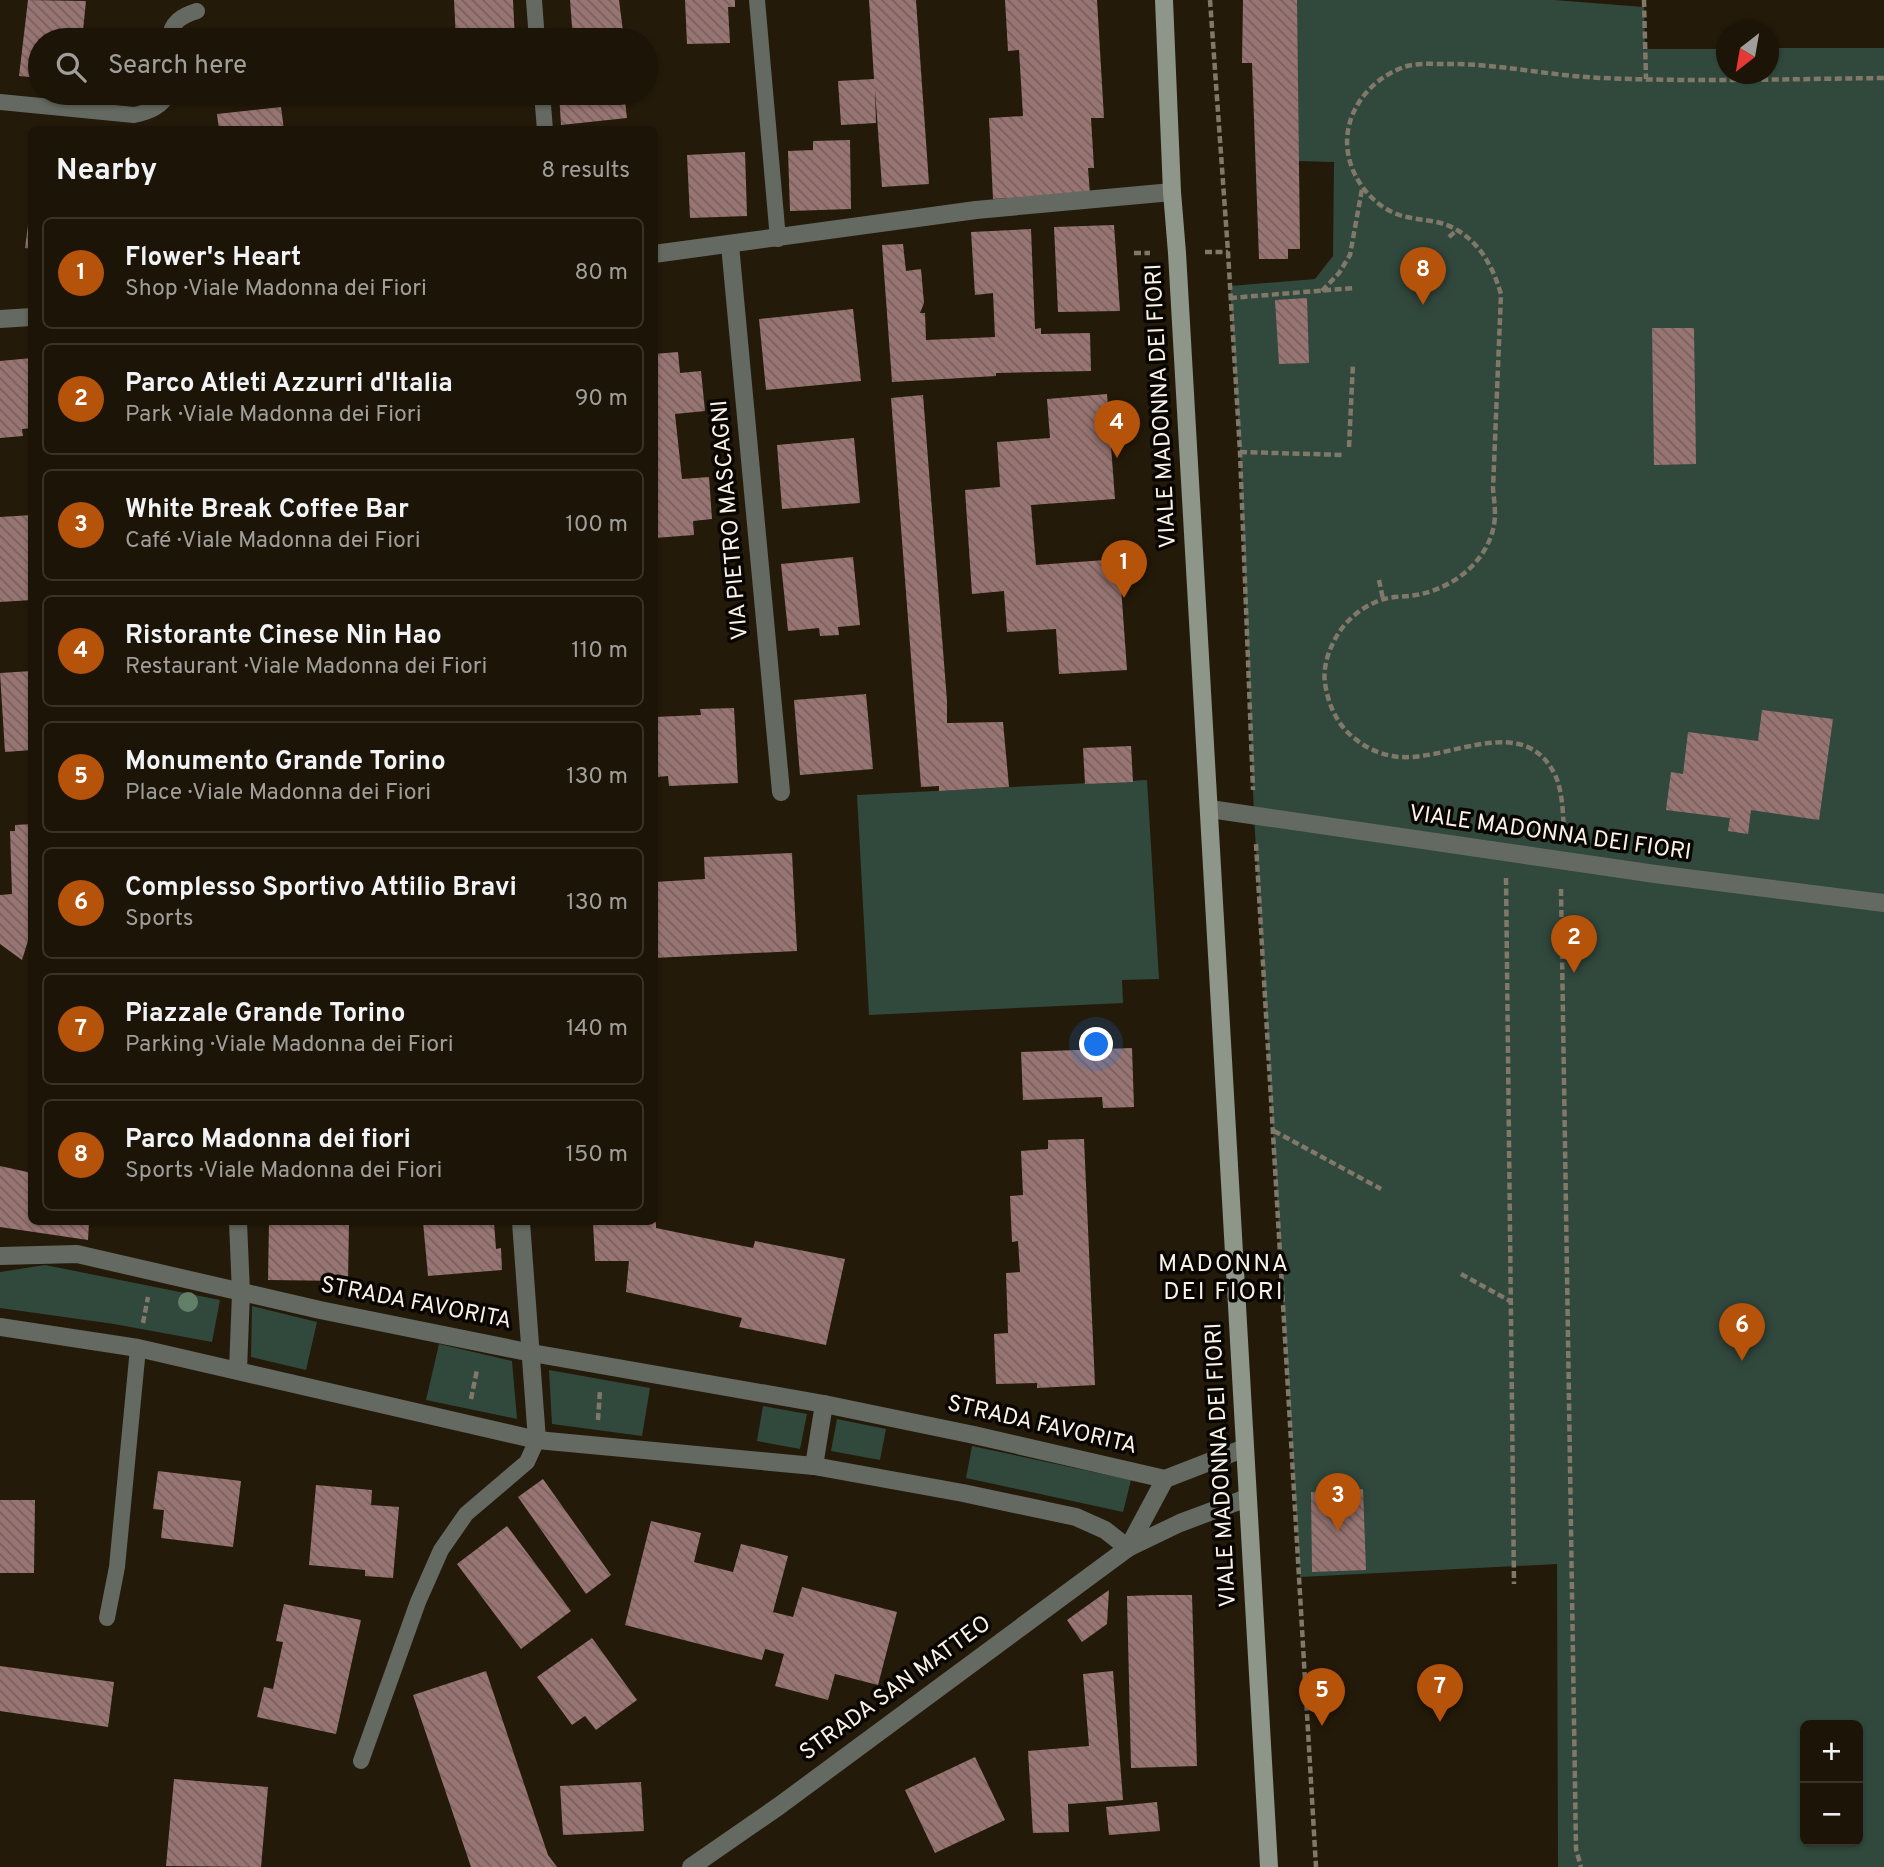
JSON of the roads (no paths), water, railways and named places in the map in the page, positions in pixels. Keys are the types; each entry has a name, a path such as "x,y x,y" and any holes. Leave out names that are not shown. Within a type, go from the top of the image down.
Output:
{"main road":[{"name":"VIALE MADONNA DEI FIORI","path":"1164,0 1172,192 1210,809 1269,1867"}],"street":[{"path":"658,253 976,210 1172,192"},
{"name":"VIA PIETRO MASCAGNI","path":"730,244 781,792"},
{"path":"0,319 28,317"},
{"name":"VIALE MADONNA DEI FIORI","path":"1210,809 1655,874 1884,903"},
{"path":"238,1370 241,1293 239,1225"},
{"path":"521,1225 537,1440"},
{"name":"STRADA FAVORITA","path":"0,1256 77,1254 241,1293 482,1343 824,1404 974,1434 1165,1479"},
{"path":"0,1327 138,1348 537,1440 814,1466 1076,1517 1105,1530 1128,1548"},
{"path":"814,1466 824,1404"},
{"path":"1165,1479 1245,1448"},
{"name":"STRADA SAN MATTEO","path":"1128,1548 1165,1479"},
{"name":"STRADA SAN MATTEO","path":"691,1867 779,1806 1128,1548 1180,1523 1247,1498"}],"lane":[{"path":"534,0 536,28"},
{"path":"757,0 778,239"},
{"path":"172,28 180,17 197,11"},
{"path":"0,102 28,105"},
{"path":"31,105 134,115 150,111 158,105"},
{"path":"543,105 545,126"},
{"path":"107,1618 117,1567 138,1348"},
{"path":"361,1761 418,1602 441,1550 466,1514 527,1462 537,1440"}],"place":[{"name":"Parco Madonna dei fiori","path":"1423,305"},
{"name":"Ristorante Cinese Nin Hao","path":"1117,458"},
{"name":"Flower's Heart","path":"1124,598"},
{"name":"Parco Atleti Azzurri d'Italia","path":"1574,973"},
{"name":"Complesso Sportivo Attilio Bravi","path":"1742,1361"},
{"name":"White Break Coffee Bar","path":"1338,1531"},
{"name":"Piazzale Grande Torino","path":"1440,1722"},
{"name":"Monumento Grande Torino","path":"1322,1726"}],"district":[{"name":"MADONNA DEI FIORI","path":"1224,1279"}]}
